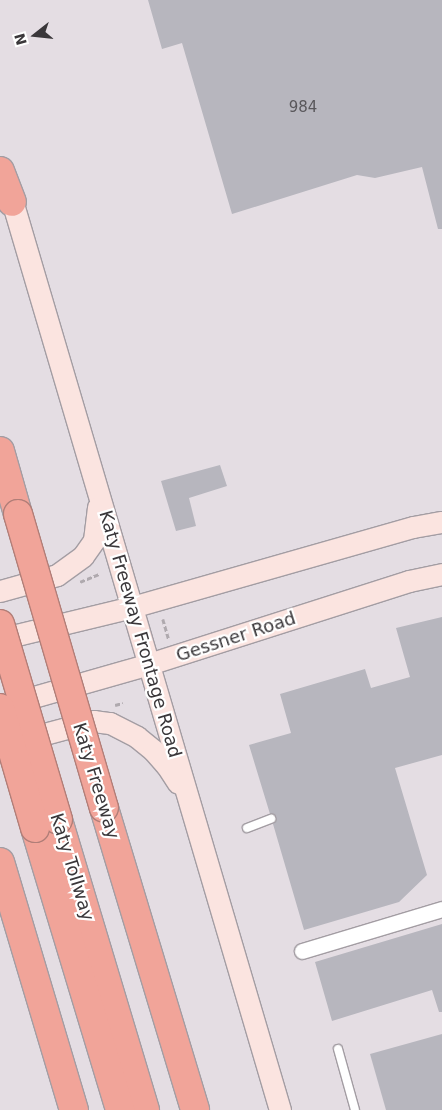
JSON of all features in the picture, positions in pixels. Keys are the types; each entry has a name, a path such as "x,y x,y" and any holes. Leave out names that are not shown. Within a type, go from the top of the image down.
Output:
{"highway":[{"path":"0,171 12,202"},
{"name":"Katy Freeway","path":"0,450 104,808 153,964 195,1110"},
{"name":"Katy Tollway","path":"0,624 47,824 120,1110"},
{"name":"Katy Tollway","path":"0,708 47,824 146,1110"},
{"path":"0,862 74,1110"},
{"path":"153,964 214,1110"},
{"path":"44,1008 65,1110"}],"main road":[{"name":"Katy Freeway Frontage Road","path":"0,158 280,1110"},
{"path":"0,591 57,575 83,556 94,540 100,498"},
{"path":"0,639 132,607 413,527 442,522"},
{"name":"Gessner Road","path":"0,708 149,664 409,581 442,574"},
{"path":"0,746 93,721 110,723 137,737 154,750 189,800"}],"street":[{"path":"302,951 442,909"}],"lane":[{"path":"247,828 271,819"},
{"path":"338,1049 355,1110"}],"path":[{"path":"163,619 169,640"}],"building":[{"path":"148,0 442,0 442,229 438,229 422,167 375,178 357,175 232,214 182,43 162,49"},
{"path":"220,465 227,486 189,498 196,526 176,531 161,481"},
{"path":"442,617 442,755 395,768 427,875 399,902 304,930 273,824 276,818 270,814 249,745 291,733 280,694 365,669 371,688 410,677 396,628"},
{"path":"442,924 442,1012 439,1012 432,990 332,1021 315,962"},
{"path":"442,1034 442,1110 386,1110 370,1054"}]}
